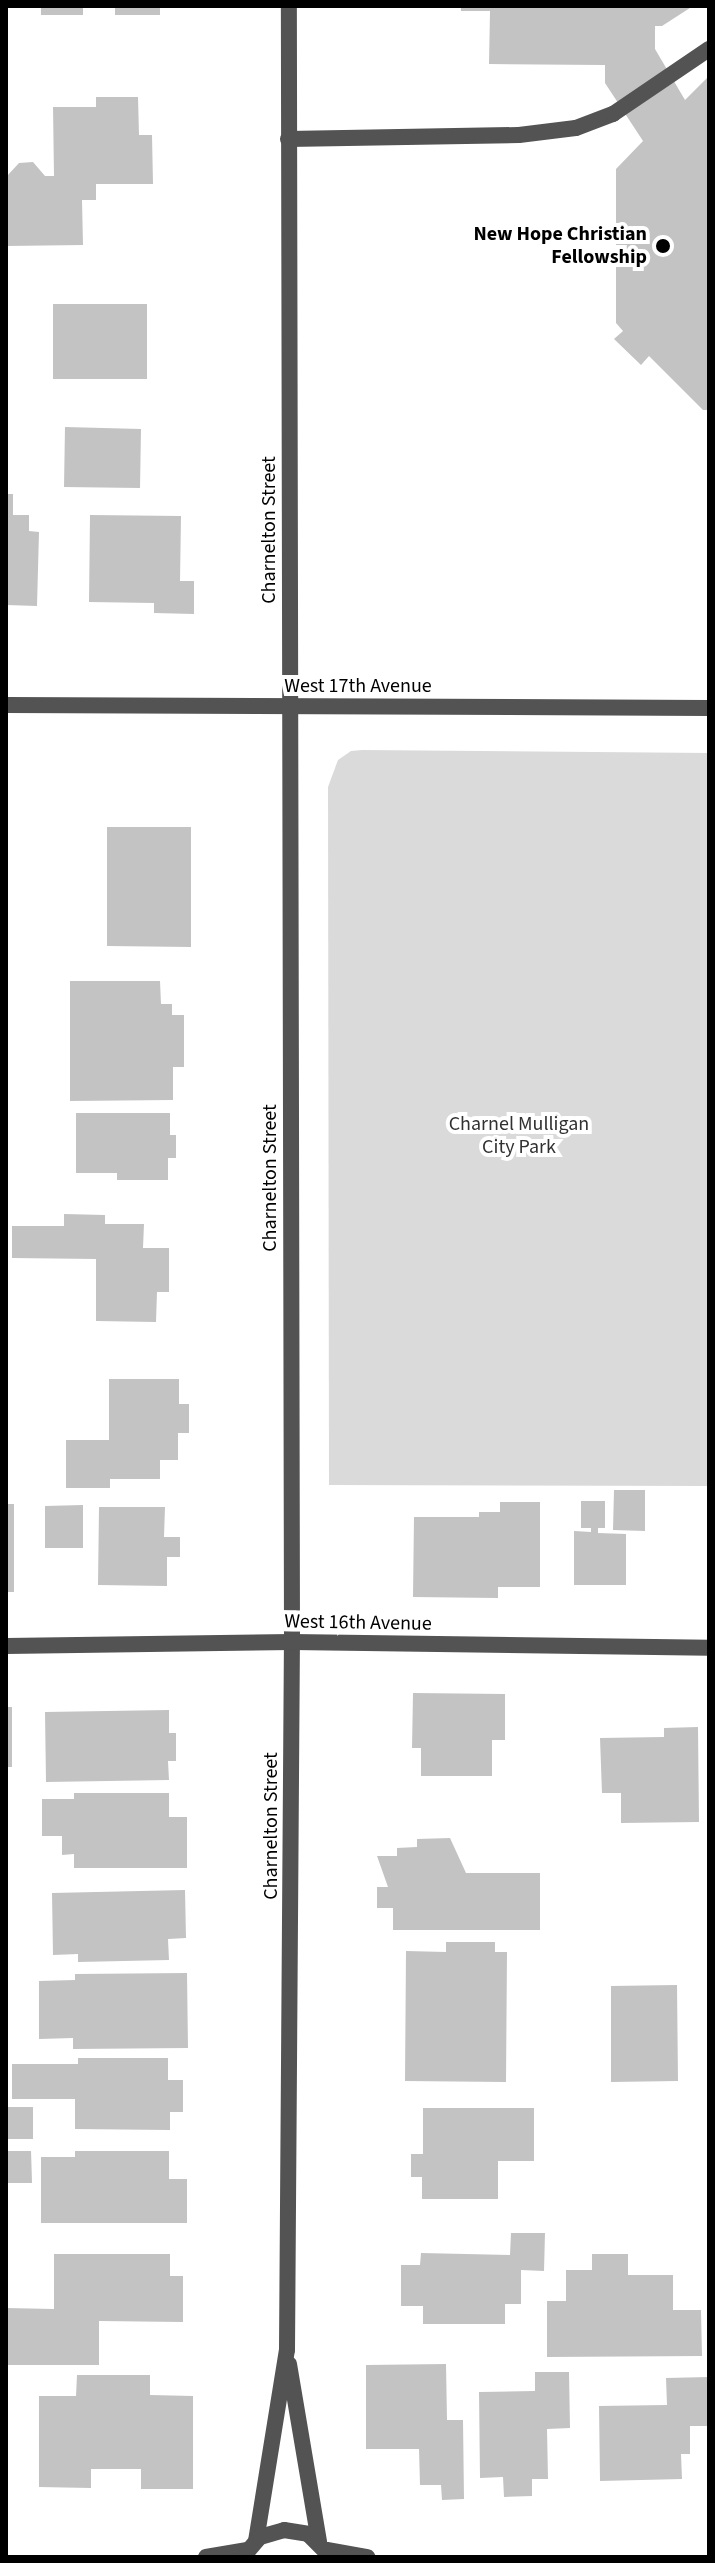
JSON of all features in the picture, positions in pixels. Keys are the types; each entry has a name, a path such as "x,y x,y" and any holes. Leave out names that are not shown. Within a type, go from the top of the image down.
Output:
{"street":[{"name":"Charnelton Street","path":"248,2549 287,2350 292,1642 289,6"},
{"path":"288,139 519,135 576,128 613,114 709,49"},
{"name":"West 17th Avenue","path":"6,705 709,708"},
{"name":"West 16th Avenue","path":"6,1646 292,1642 709,1648"},
{"name":"Charnelton Street","path":"287,2350 326,2549"},
{"path":"206,2557 248,2549 272,2532 290,2530 302,2532 326,2549 367,2557"}],"green space":[{"name":"Charnel Mulligan City Park","path":"351,751 709,753 709,1486 329,1485 328,787 338,760"}],"building":[{"path":"41,6 83,6 83,15 41,15"},
{"path":"115,6 160,6 160,15 115,15"},
{"name":"New Hope Christian Fellowship","path":"461,6 693,6 662,26 655,26 655,49 685,100 709,76 709,410 703,410 649,356 641,365 614,339 623,331 616,323 616,169 643,141 605,83 605,65 489,64 490,11 461,11"},
{"path":"96,97 138,97 139,135 152,135 153,184 96,184 96,200 82,200 83,245 6,246 7,176 19,163 33,162 45,176 54,176 53,107 96,107"},
{"path":"53,304 147,304 147,379 53,379"},
{"path":"65,427 141,429 140,488 64,487"},
{"path":"6,494 13,494 13,515 29,515 29,531 39,532 37,606 6,605"},
{"path":"90,515 181,516 180,581 194,581 194,614 154,613 154,603 89,602"},
{"path":"107,827 191,827 191,947 107,946"},
{"path":"70,981 160,981 161,1004 172,1004 172,1015 184,1015 184,1067 173,1067 173,1100 70,1101"},
{"path":"76,1113 170,1113 170,1135 176,1135 176,1158 168,1158 168,1180 117,1180 117,1173 76,1173"},
{"path":"64,1214 105,1215 105,1224 144,1224 143,1248 169,1248 169,1292 157,1292 156,1322 96,1321 96,1259 12,1258 12,1226 64,1226"},
{"path":"109,1379 179,1379 179,1404 189,1404 189,1433 178,1433 178,1460 160,1460 160,1479 110,1479 110,1488 66,1488 66,1440 109,1440"},
{"path":"614,1490 645,1490 645,1531 613,1530"},
{"path":"581,1501 605,1501 605,1528 598,1528 598,1533 626,1534 626,1585 574,1585 574,1531 591,1532 591,1528 581,1528"},
{"path":"500,1502 540,1502 540,1587 498,1587 498,1598 413,1597 414,1517 479,1517 479,1512 500,1512"},
{"path":"6,1504 14,1504 14,1592 6,1592"},
{"path":"83,1505 83,1548 45,1548 45,1506"},
{"path":"99,1507 165,1507 164,1537 180,1537 180,1557 167,1557 167,1586 98,1585"},
{"path":"413,1693 505,1694 505,1740 492,1740 492,1776 421,1776 421,1748 412,1748"},
{"path":"6,1707 12,1707 12,1767 6,1767"},
{"path":"169,1710 169,1733 176,1733 176,1761 168,1761 169,1780 46,1782 45,1712"},
{"path":"698,1727 699,1822 621,1823 621,1793 602,1793 600,1738 664,1737 664,1728"},
{"path":"74,1793 169,1793 169,1817 187,1817 187,1868 74,1868 74,1854 62,1855 62,1836 42,1836 42,1799 74,1799"},
{"path":"450,1838 466,1873 540,1873 540,1930 393,1930 393,1908 377,1908 377,1887 388,1887 377,1856 397,1856 397,1848 417,1847 417,1839"},
{"path":"185,1890 186,1938 168,1939 169,1960 78,1962 78,1954 53,1955 52,1893"},
{"path":"446,1942 495,1942 495,1952 507,1952 506,2082 405,2081 406,1951 446,1952"},
{"path":"187,1973 188,2048 73,2049 73,2038 39,2039 39,1981 75,1980 75,1974"},
{"path":"677,1985 678,2081 611,2082 611,1986"},
{"path":"78,2058 168,2058 168,2080 183,2080 183,2112 170,2112 170,2130 75,2129 75,2099 12,2099 12,2064 78,2064"},
{"path":"6,2107 33,2107 33,2139 6,2139"},
{"path":"423,2108 534,2108 534,2161 498,2161 498,2199 422,2199 422,2177 411,2177 411,2154 423,2154"},
{"path":"6,2151 31,2151 32,2183 6,2183"},
{"path":"75,2151 169,2151 169,2179 187,2179 187,2223 41,2223 41,2157 75,2157"},
{"path":"511,2233 545,2233 544,2271 521,2270 521,2304 505,2304 505,2324 423,2324 423,2306 401,2306 401,2265 420,2265 421,2253 510,2255"},
{"path":"54,2254 170,2254 170,2276 183,2276 183,2322 99,2321 99,2365 6,2365 6,2308 54,2309"},
{"path":"592,2254 628,2254 628,2275 673,2275 673,2310 701,2310 702,2356 547,2357 547,2301 566,2301 566,2270 592,2270"},
{"path":"446,2364 447,2420 463,2420 464,2499 442,2500 441,2485 420,2485 419,2449 366,2449 366,2365"},
{"path":"535,2372 569,2372 570,2428 547,2429 548,2479 532,2479 532,2496 504,2497 503,2477 480,2478 479,2392 535,2391"},
{"path":"77,2375 150,2375 150,2395 193,2396 193,2489 141,2489 141,2469 91,2469 91,2488 39,2487 39,2396 76,2396"},
{"path":"709,2377 709,2426 690,2426 690,2454 681,2454 682,2479 600,2481 599,2406 667,2405 666,2378"}],"place":[{"name":"New Hope Christian Fellowship","path":"663,246"}]}
